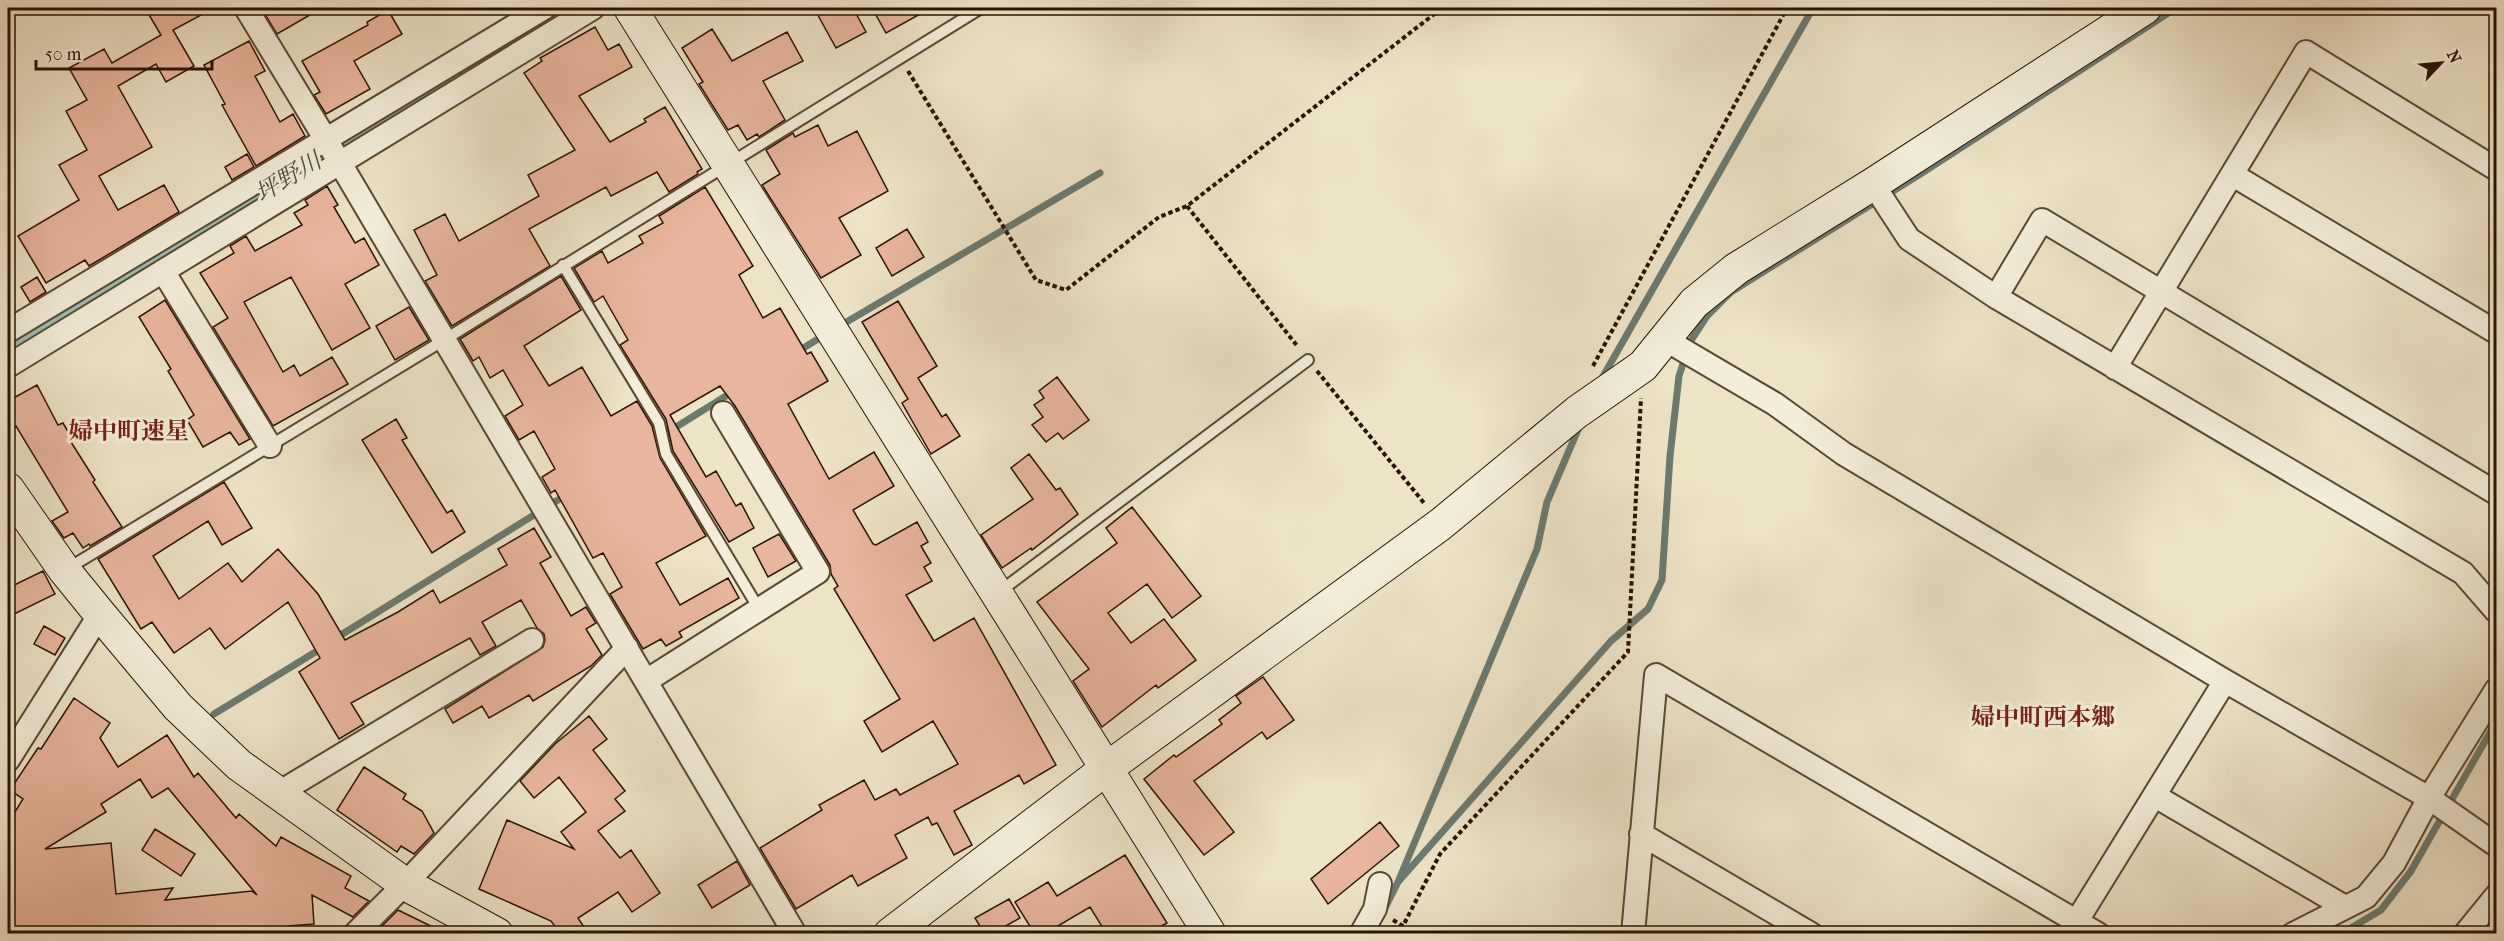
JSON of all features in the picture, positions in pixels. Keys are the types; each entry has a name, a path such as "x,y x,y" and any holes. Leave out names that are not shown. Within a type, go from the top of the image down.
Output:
{"street":[{"path":"246,8 795,933"},
{"path":"8,331 544,8"},
{"path":"8,366 593,8"},
{"path":"630,8 1210,933"},
{"path":"890,933 1106,769 1441,524 1576,412 1643,366 1694,303 1736,269 1873,184 2145,8"},
{"path":"2115,368 2306,52 2496,169"},
{"path":"2233,175 2496,332"},
{"path":"1873,184 1909,239 1996,297 2463,573 2496,611"},
{"path":"1996,297 2042,220 2496,493"},
{"path":"163,271 270,446"},
{"path":"1666,340 1775,404 1844,454 2225,681 2429,798 2496,845"},
{"path":"646,681 818,572 723,413"},
{"path":"8,489 64,571 178,707 239,765 405,884 497,933"},
{"path":"8,760 100,614"},
{"path":"277,794 532,640"},
{"path":"355,933 405,884 627,648"},
{"path":"1633,933 1656,675 2073,927 2098,933"},
{"path":"2073,927 2225,681"},
{"path":"2293,933 2366,897 2394,863 2429,798 2496,690"},
{"path":"2155,796 2345,907"},
{"path":"1641,834 1811,933"},
{"path":"1361,933 1374,909 1380,884"},
{"path":"2465,933 2496,896"}],"lane":[{"path":"64,571 444,340 981,8"},
{"path":"563,265 659,423 666,454 759,609"},
{"path":"997,594 1308,360"}],"path":[{"path":"900,57 1036,280 1066,290 1159,217 1187,206 1442,8"},
{"path":"1591,369 1787,8"},
{"path":"1374,909 1403,926 1440,854 1629,652 1643,366"}],"building":[{"path":"145,8 214,8 173,30 194,66 166,82 156,64 118,86 152,147 99,176 118,210 164,185 179,212 89,266 85,260 46,283 18,236 79,200 59,165 87,150 66,111 87,100 69,68 104,49 112,63 161,35"},
{"path":"261,8 322,8 277,34"},
{"path":"814,8 853,8 866,32 836,48"},
{"path":"872,8 931,8 886,33"},
{"path":"388,10 402,34 354,61 370,89 326,114 314,95 320,92 302,61 368,25 367,22"},
{"path":"595,27 608,50 619,44 632,67 579,96 610,142 646,122 644,119 665,107 702,169 697,172 698,174 669,192 657,172 611,196 606,187 529,229 550,266 452,326 425,281 437,275 414,230 445,214 459,241 539,196 528,175 575,150 524,73 542,61 540,58"},
{"path":"712,29 732,61 787,32 803,61 763,81 785,120 759,137 757,134 747,140 738,125 728,130 699,84 703,82 682,48"},
{"path":"249,41 265,71 255,76 280,122 293,114 305,136 256,166 222,105 225,104 204,65"},
{"path":"818,125 828,146 857,131 888,191 839,218 861,255 821,278 762,185 780,174 766,150 793,133 795,137"},
{"path":"247,154 254,167 232,180 225,167"},
{"path":"327,186 338,205 334,207 355,243 364,238 379,265 345,284 370,328 332,350 291,277 244,302 283,372 294,365 300,376 332,357 348,384 273,426 213,327 228,318 200,273 234,253 230,246 246,236 255,251 302,225 294,213 308,205 305,200"},
{"path":"705,187 753,266 739,275 763,318 780,308 807,354 811,352 828,381 788,404 829,479 874,452 894,486 853,510 873,544 876,545 917,522 928,542 921,546 931,563 924,567 932,581 906,595 934,641 974,618 1056,765 1024,784 1019,775 954,811 972,845 954,855 937,823 932,825 928,817 895,835 907,858 858,886 852,875 796,909 760,848 822,810 819,805 864,780 875,800 896,789 900,795 958,764 933,721 882,752 864,721 900,699 834,589 838,586 831,574 830,565 735,406 720,386 670,415 706,477 716,471 736,506 741,503 754,528 729,542 673,451 666,419 620,345 628,340 603,296 594,302 574,268 602,251 608,263 643,243 639,236 663,223 659,216"},
{"path":"907,229 924,257 892,276 876,248"},
{"path":"561,276 581,310 524,346 549,386 582,367 611,416 637,401 652,426 660,458 706,536 656,563 680,605 728,578 739,598 679,632 682,637 666,646 661,639 643,649 610,594 622,587 603,553 593,558 555,490 551,493 542,477 555,469 534,431 519,440 505,416 523,405 503,370 490,378 479,357 473,361 460,339"},
{"path":"37,277 46,292 30,302 21,287"},
{"path":"165,300 250,439 239,445 230,432 203,447 187,420 194,415 168,371 171,369 139,317"},
{"path":"898,301 937,366 918,378 942,417 946,414 960,436 931,454 902,403 908,399 862,322"},
{"path":"409,307 429,340 395,360 376,326"},
{"path":"1057,377 1089,420 1063,439 1058,433 1046,442 1032,425 1043,417 1034,405 1044,398 1039,391"},
{"path":"37,385 58,425 63,423 73,440 71,442 95,480 93,482 122,527 90,546 89,544 83,548 73,533 64,538 52,521 68,512 16,426 8,431 8,401"},
{"path":"396,419 407,438 402,440 447,513 452,510 465,532 432,553 362,440"},
{"path":"1029,454 1056,490 1060,488 1078,514 1032,550 1031,548 1002,568 981,535 1033,499 1011,468"},
{"path":"224,482 252,528 222,545 208,521 153,556 179,599 228,563 242,582 278,549 318,594 345,640 398,612 433,590 440,603 507,565 498,549 534,528 551,557 540,563 571,616 586,607 596,623 586,629 602,655 591,666 533,701 529,695 489,718 482,706 453,723 445,709 543,647 544,634 537,628 521,600 482,622 496,646 480,655 470,638 351,703 364,724 339,739 299,672 320,658 288,602 225,649 210,628 174,653 152,622 141,629 98,559"},
{"path":"1132,507 1201,596 1172,618 1147,584 1108,613 1131,643 1164,619 1196,660 1158,688 1156,685 1102,727 1073,681 1089,669 1037,602 1117,543 1106,528"},
{"path":"779,534 796,561 768,577 753,548"},
{"path":"43,571 55,594 8,617 8,588"},
{"path":"44,626 65,638 55,655 34,644"},
{"path":"1263,677 1294,720 1267,739 1262,732 1194,781 1234,832 1204,855 1144,779 1174,755 1176,757 1222,724 1219,720 1241,703 1236,696"},
{"path":"74,698 110,723 100,738 118,767 167,735 194,777 198,773 236,818 239,814 276,846 281,837 351,876 345,888 369,901 353,917 312,895 314,924 288,926 288,930 243,933 8,933 8,823 23,799 10,790 38,748 41,749","holes":["140,779 152,798 168,788 257,895 252,891 165,900 173,888 116,894 111,843 45,849 106,812 101,804"]},
{"path":"589,716 607,739 593,750 625,791 615,799 625,811 598,831 620,858 631,850 660,893 632,912 618,892 578,918 588,933 560,933 551,921 479,889 507,820 574,849 561,832 586,812 559,777 534,798 520,781 555,744"},
{"path":"364,767 406,794 403,799 422,811 434,833 414,854 401,846 397,852 337,810"},
{"path":"1380,822 1399,846 1328,904 1311,879"},
{"path":"155,829 195,854 181,876 142,850"},
{"path":"1125,855 1167,923 1149,933 1106,933 1090,907 1046,933 1034,933 1015,902 1048,882 1057,896"},
{"path":"737,861 750,885 712,908 698,885"},
{"path":"1009,899 1020,918 993,933 984,933 975,918"},
{"path":"398,910 445,933 382,933 377,931"}],"waterway":[{"name":"坪野川","path":"8,347 569,8"},
{"path":"1601,380 1813,8"},
{"path":"1398,882 1611,641 1648,609 1662,580 1670,456 1679,376 1690,342 1707,316 1731,292 1922,173 2176,8"},
{"path":"838,327 1100,173"},
{"path":"797,352 826,334"},
{"path":"660,437 734,391"},
{"path":"1383,912 1398,882 1537,549 1547,502 1580,425"},
{"path":"336,638 566,495"},
{"path":"214,714 322,648"},
{"path":"2341,934 2381,910 2411,871 2496,722"}],"district":[{"name":"婦中町速星","path":"129,431"},
{"name":"婦中町西本郷","path":"2043,717"}]}
